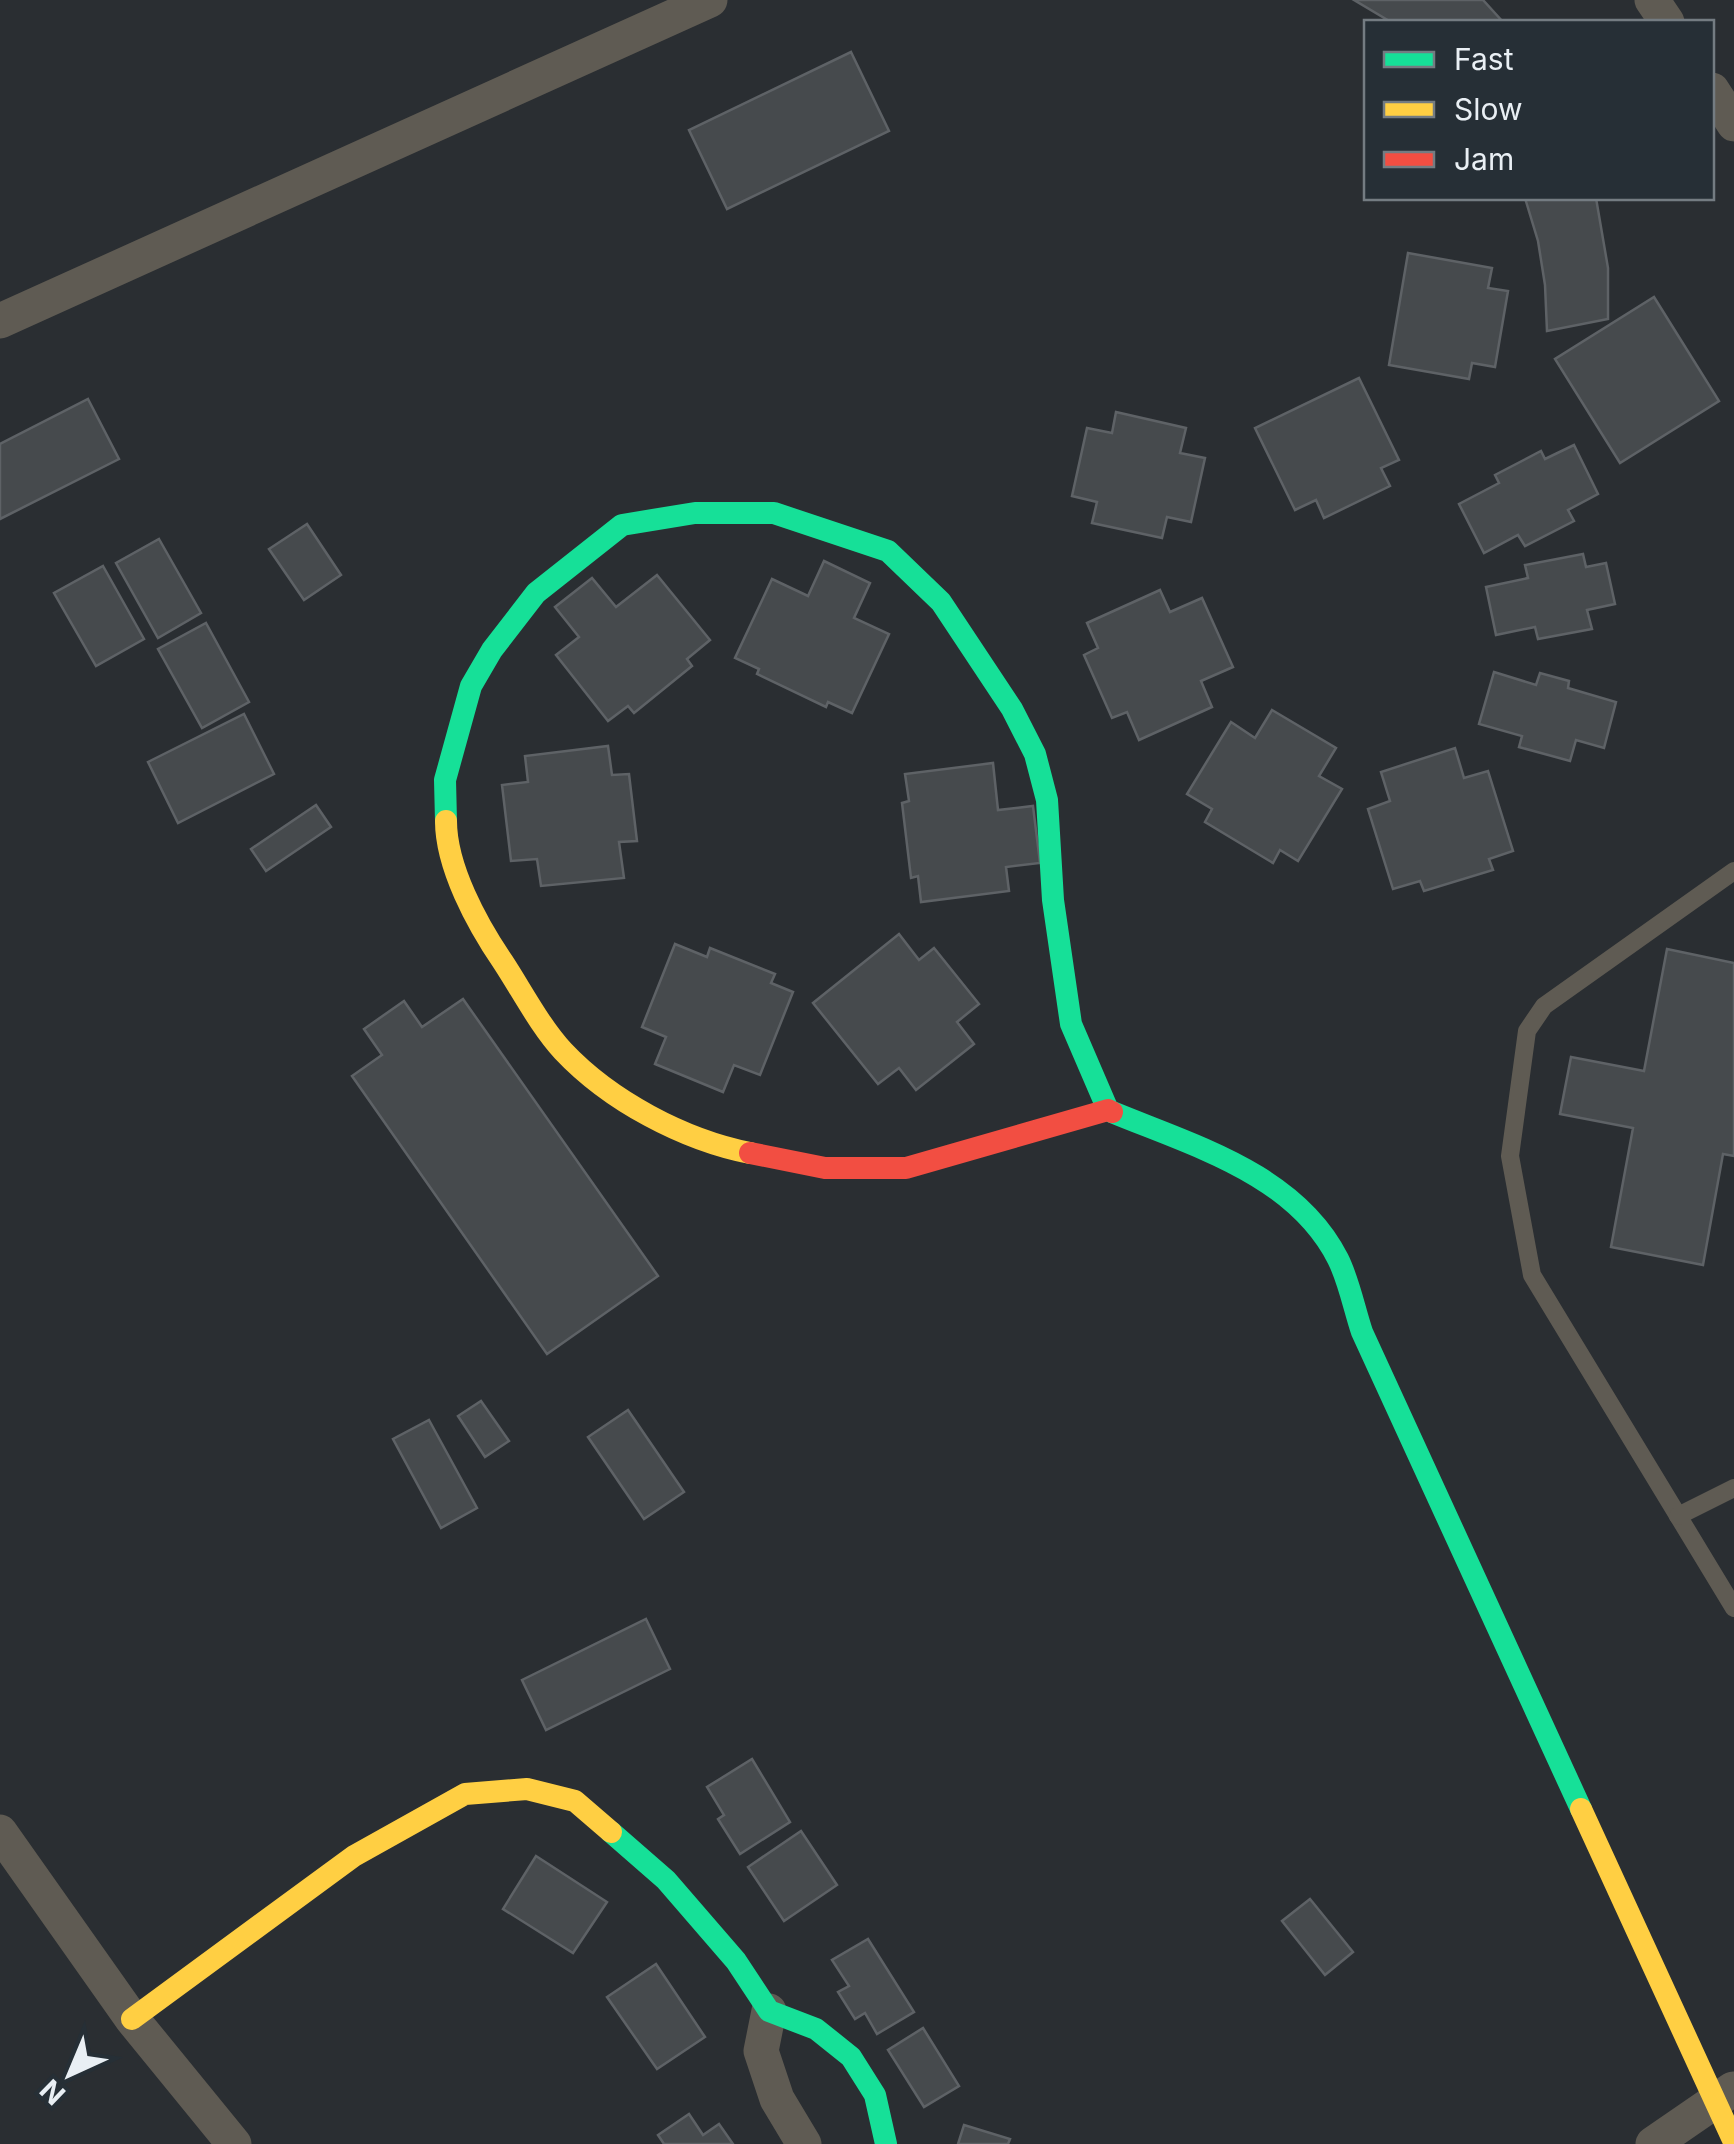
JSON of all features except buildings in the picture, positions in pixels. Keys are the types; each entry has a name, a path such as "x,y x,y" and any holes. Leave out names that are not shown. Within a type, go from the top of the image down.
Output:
{"street":[{"path":"0,322 710,0"},
{"path":"1714,93 1734,124"},
{"path":"1108,1110 1071,1024 1053,900 1048,800 1035,754 1012,709 941,602 888,551 774,513 695,513 622,526 536,593 492,650 471,686 445,780 446,839 478,925 562,1050 601,1084 650,1115 726,1148 825,1168 906,1168 1108,1110 1248,1169 1308,1213 1339,1260 1362,1332 1724,2095 1734,2142"},
{"path":"132,2019 354,1856 408,1824 465,1794 527,1789 575,1801 666,1880 736,1961 770,2011 804,2021 864,2068 884,2119 886,2144"},
{"path":"0,1832 132,2019 234,2144"},
{"path":"770,2011 761,2051 777,2100 804,2144"},
{"path":"1653,2144 1724,2095"}],"lane":[{"path":"1734,872 1544,1006 1527,1032 1510,1156 1532,1275 1734,1608"},
{"path":"1678,1516 1734,1488"}],"traffic: fast":[{"path":"446,821 445,780 471,686 492,650 536,593 622,525 695,513 774,513 888,551 941,602 1012,709 1035,754 1047,800 1053,900 1071,1024 1108,1110"},
{"path":"1112,1112 1240,1166 1296,1205 1319,1230 1342,1267 1362,1332 1581,1809"},
{"path":"611,1832 666,1880 736,1961 769,2011 816,2029 851,2057 875,2095 886,2144"}],"traffic: slow":[{"path":"446,821 451,857 474,913 539,1020 563,1051 603,1086 649,1116 700,1139 750,1153"},
{"path":"132,2019 354,1856 465,1794 527,1789 575,1801 611,1832"},
{"path":"1581,1809 1734,2142"}],"traffic: jam":[{"path":"750,1153 825,1168 906,1168 1112,1112"}]}
